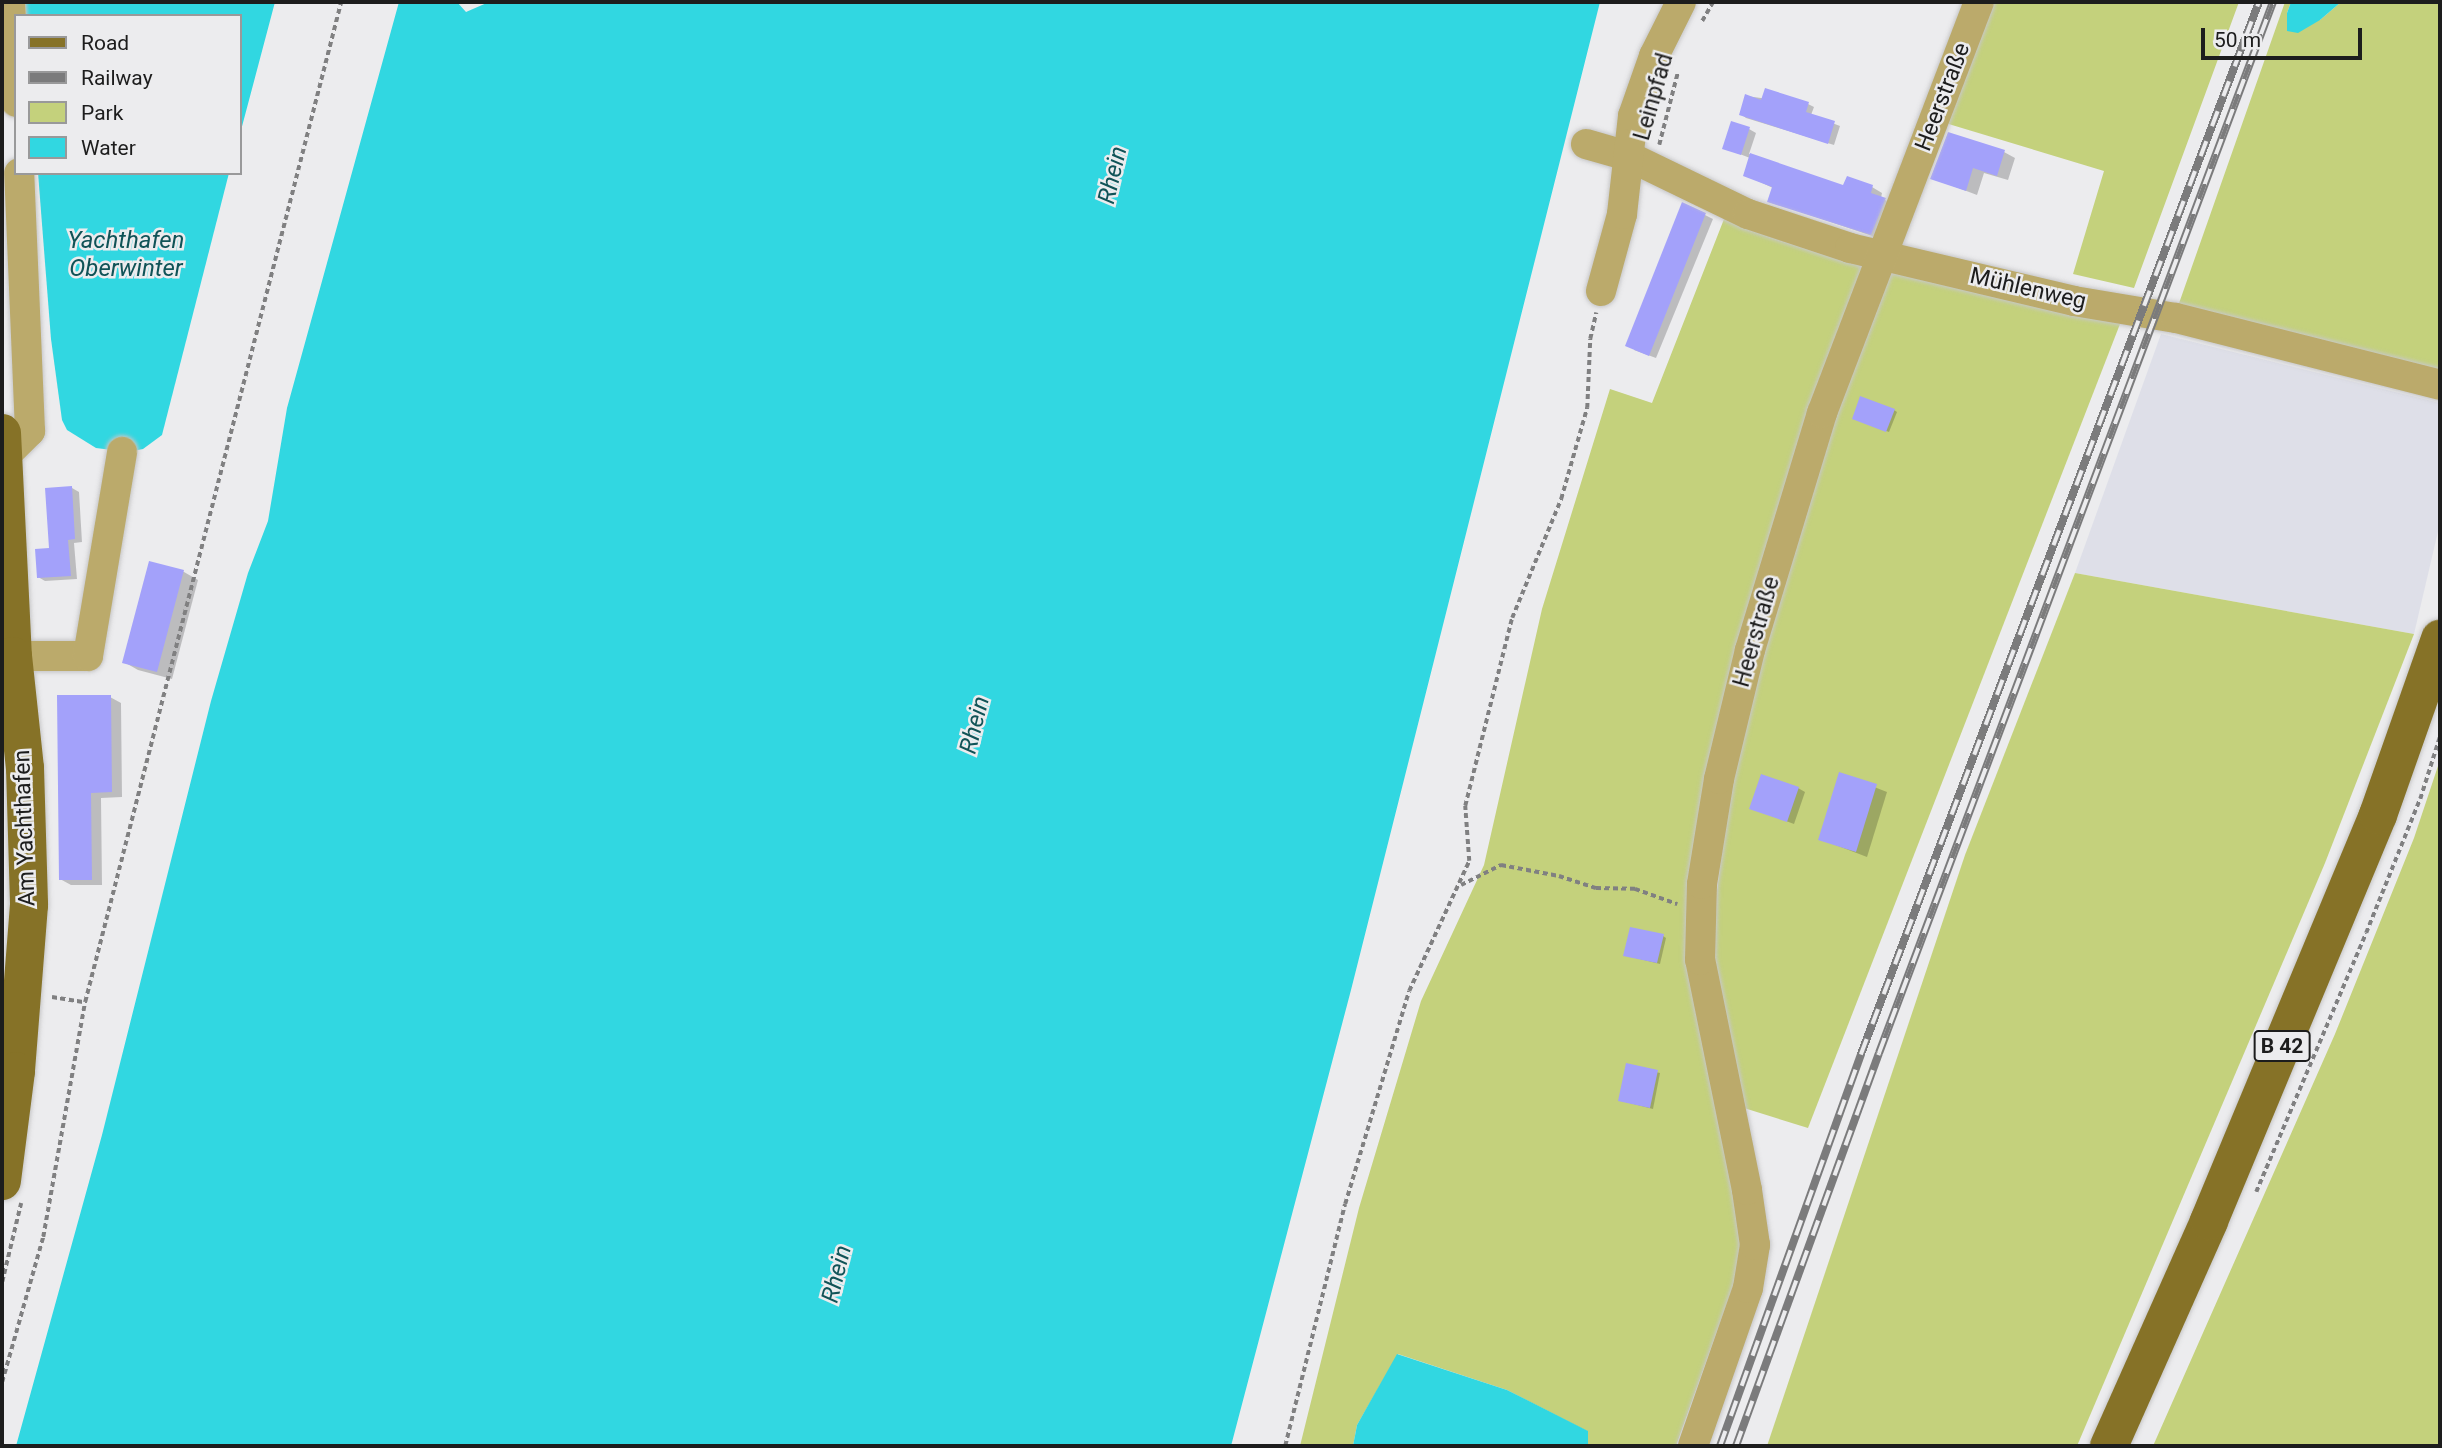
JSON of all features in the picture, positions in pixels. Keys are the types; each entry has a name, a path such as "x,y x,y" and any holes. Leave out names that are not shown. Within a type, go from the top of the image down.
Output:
{"main road":[{"name":"Am Yachthafen","path":"2,1181 17,1060 29,905 24,768 8,656 3,445"},
{"name":"B 42","path":"2109,1446 2209,1221 2373,827 2425,689 2440,639"}],"lane":[{"path":"10,2 14,69"},
{"path":"1601,290 1622,214 1628,178 1639,161 1637,104 1654,56 1681,2"},
{"name":"Heerstraße","path":"1693,1446 1748,1288 1755,1245 1748,1190 1700,960 1700,909 1719,779 1750,650 1822,413 1979,2"},
{"name":"Mühlenweg","path":"1586,144 1639,161 1748,214 1797,232 2074,301 2176,318 2440,385"},
{"path":"3,445 30,431 19,175"},
{"path":"8,656 88,656 122,452"}],"path":[{"path":"2,1382 44,1237 85,1002 341,2"},
{"path":"1701,24 1713,2"},
{"name":"Leinpfad","path":"1639,161 1669,116 1679,66"},
{"path":"1285,1446 1345,1204 1409,991 1460,886 1469,861 1465,806 1512,618 1561,499 1587,408 1590,339 1601,290"},
{"path":"1460,886 1501,865 1559,876 1596,888 1635,890 1665,902 1700,909"},
{"path":"51,997 85,1002"}],"shaded area":[{"path":"2161,334 2440,403 2440,523 2414,634 2075,573"}],"green space":[{"path":"1989,2 2239,2 2134,288 2073,274 2104,171 1942,122"},
{"path":"2285,2 2291,2 2287,13 2320,20 2341,2 2440,2 2440,375 2177,309"},
{"path":"1726,214 1870,263 1692,887 1744,1230 1737,1275 1676,1446 1588,1446 1587,1431 1507,1390 1398,1354 1357,1425 1353,1446 1300,1446 1359,1208 1421,1001 1484,865 1542,609 1610,389 1652,403"},
{"path":"1891,263 2120,324 1808,1128 1744,1108 1714,963 1717,891 1731,781 1759,655 1830,418"},
{"path":"2075,573 2414,634 2325,863 2077,1446 1767,1446 1965,855"},
{"path":"2440,760 2440,1446 2153,1446 2335,1034 2414,838"}],"water":[{"path":"25,2 275,2 242,126 242,14 26,14"},
{"name":"Rhein","path":"399,2 457,2 466,12 489,2 1600,2 1351,990 1231,1446 16,1446 102,1135 211,701 248,573 268,521 287,408"},
{"path":"2291,2 2341,2 2320,20 2298,33 2287,31 2287,13"},
{"name":"Yachthafen Oberwinter","path":"38,175 228,175 162,435 143,449 128,452 96,448 67,430 62,420 51,339"},
{"path":"1397,1354 1507,1390 1588,1431 1588,1446 1353,1446 1357,1425"}],"building":[{"path":"1765,88 1809,102 1806,112 1835,121 1828,144 1739,115 1745,94 1761,100"},
{"path":"1731,121 1750,127 1741,155 1722,149"},
{"path":"1948,132 2005,150 1997,176 1973,168 1966,191 1930,179"},
{"path":"1750,153 1843,185 1847,176 1873,185 1871,193 1886,198 1871,235 1767,202 1772,187 1743,176"},
{"path":"1682,202 1706,213 1649,356 1625,346"},
{"path":"1860,396 1895,409 1886,432 1852,419"},
{"path":"72,486 75,539 68,540 71,576 37,578 35,549 49,548 45,488"},
{"path":"149,561 184,570 157,672 122,663"},
{"path":"57,695 111,695 112,792 91,793 92,880 59,880"},
{"path":"1839,772 1877,784 1856,852 1818,840"},
{"path":"1761,774 1799,787 1787,822 1749,809"},
{"path":"1630,927 1664,934 1657,963 1623,956"},
{"path":"1626,1063 1658,1070 1650,1108 1618,1101"}],"railway":[{"path":"1720,1446 1861,1054 2259,2"},
{"path":"1736,1446 1879,1053 2273,2"}]}
